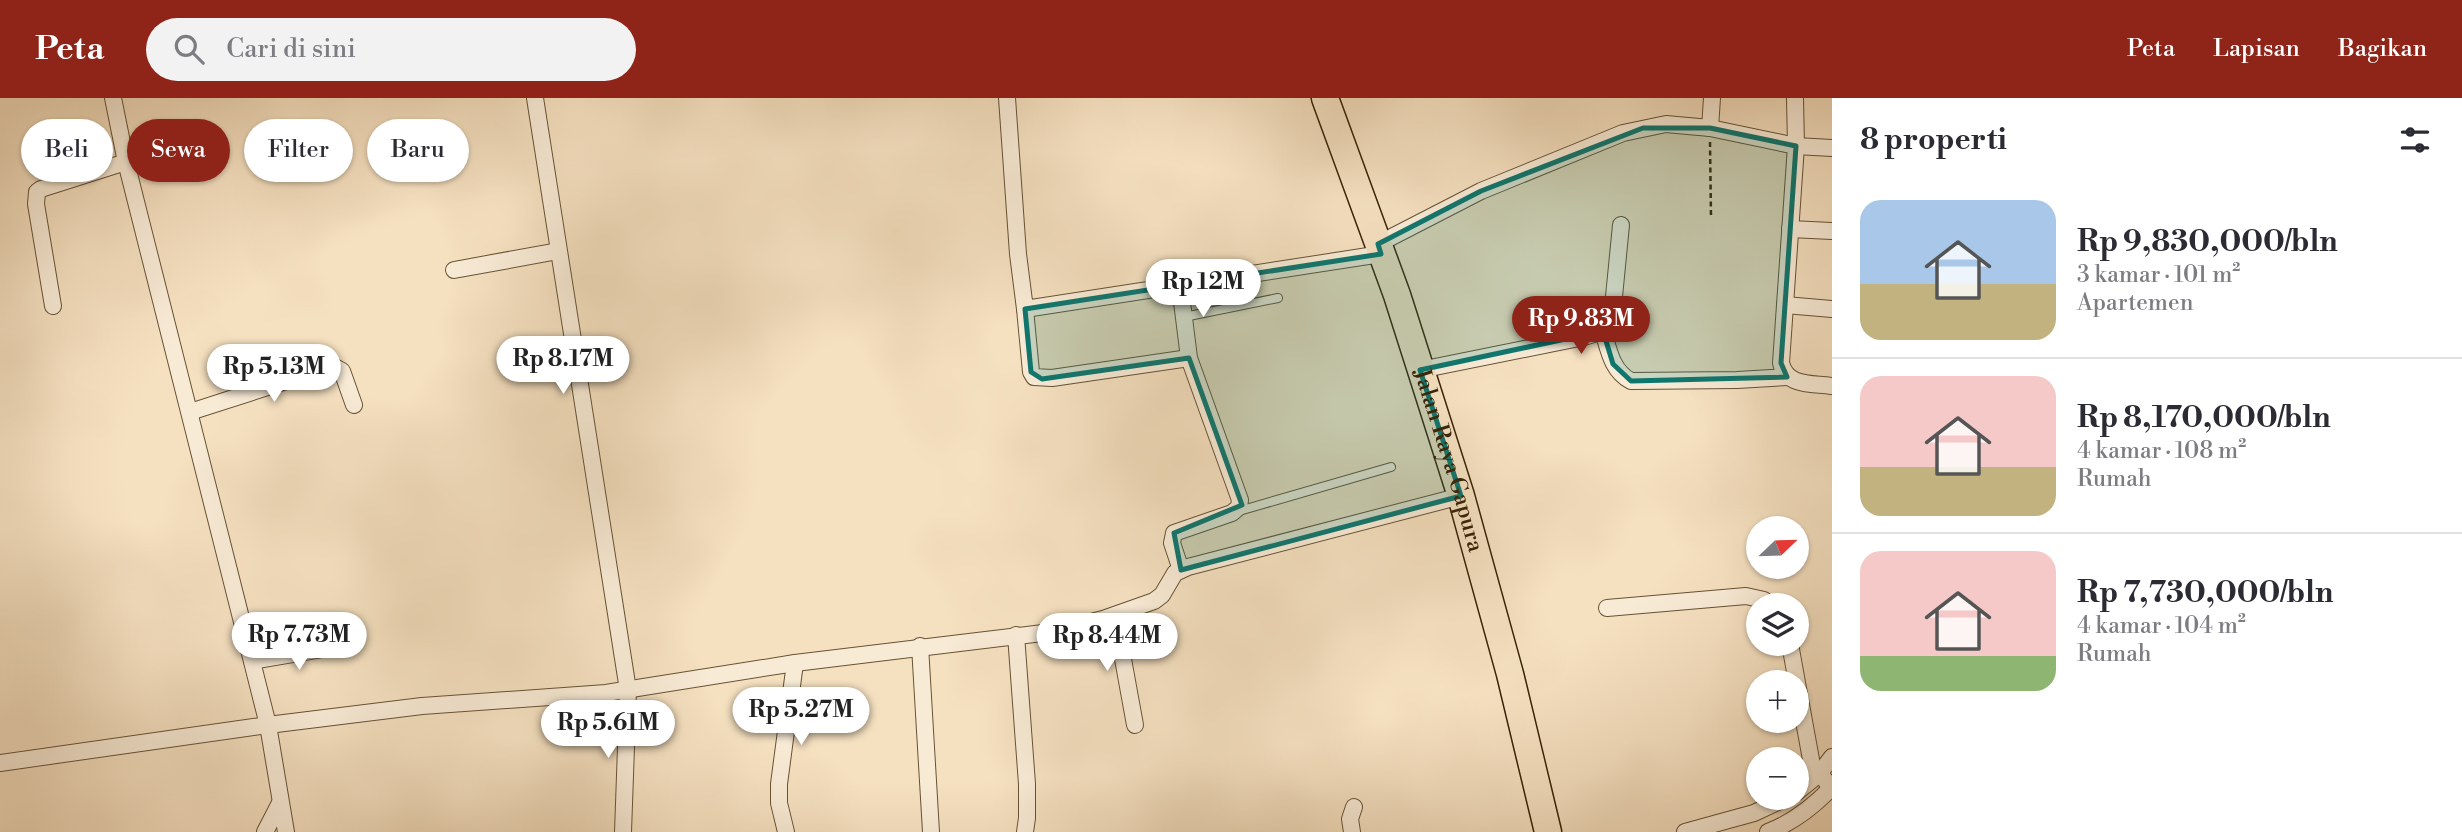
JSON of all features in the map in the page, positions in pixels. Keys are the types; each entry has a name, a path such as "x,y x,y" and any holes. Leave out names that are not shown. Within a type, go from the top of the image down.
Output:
{"main road":[{"name":"Jalan Raya Gapura","path":"1325,98 1397,295 1461,496 1510,674 1548,832"}],"street":[{"path":"113,98 126,162 268,725 286,832"},
{"path":"536,98 628,690 623,832"},
{"path":"1007,98 1018,254 1031,372 1034,377 1052,378 1189,358"},
{"path":"1710,128 1712,98"},
{"path":"1795,98 1796,146 1781,363 1787,377 1794,382 1832,386"},
{"path":"1025,309 1180,285 1380,249 1481,191 1623,133 1666,124 1710,128 1796,146 1832,148"},
{"path":"53,306 36,204 37,192 126,162"},
{"path":"1420,370 1603,331 1612,317 1621,225"},
{"path":"1790,229 1832,231"},
{"path":"454,270 558,251"},
{"path":"1180,285 1189,358 1240,500 1239,507 1232,513 1174,533 1172,543 1181,570"},
{"path":"1784,305 1832,309"},
{"path":"1603,331 1613,364 1621,375 1632,381 1787,377"},
{"path":"190,412 333,366 342,371 354,405"},
{"path":"0,763 422,706 628,690 795,663 1060,630 1154,601 1162,595 1175,573 1181,570 1461,496"},
{"path":"1607,608 1746,596"},
{"path":"1115,615 1135,724"},
{"path":"1016,635 1027,784 1025,832"},
{"path":"252,661 340,646"},
{"path":"920,646 931,832"},
{"path":"1792,656 1812,765 1827,783"},
{"path":"786,832 779,803 779,785 795,663"},
{"path":"1768,832 1801,815 1827,783 1832,757"},
{"path":"1809,788 1827,783"},
{"path":"265,832 280,803"},
{"path":"1352,832 1350,819 1354,807"},
{"path":"1685,832 1760,810"}],"lane":[{"path":"1184,317 1278,298"},
{"path":"1232,513 1391,467"}],"path":[{"path":"1710,128 1711,218"}],"highlighted area":[{"path":"1643,128 1710,128 1796,146 1781,363 1787,377 1631,381 1613,364 1603,331 1420,370 1461,496 1181,570 1174,533 1242,505 1189,358 1042,379 1031,372 1025,309 1381,254 1378,244 1481,191"}]}
